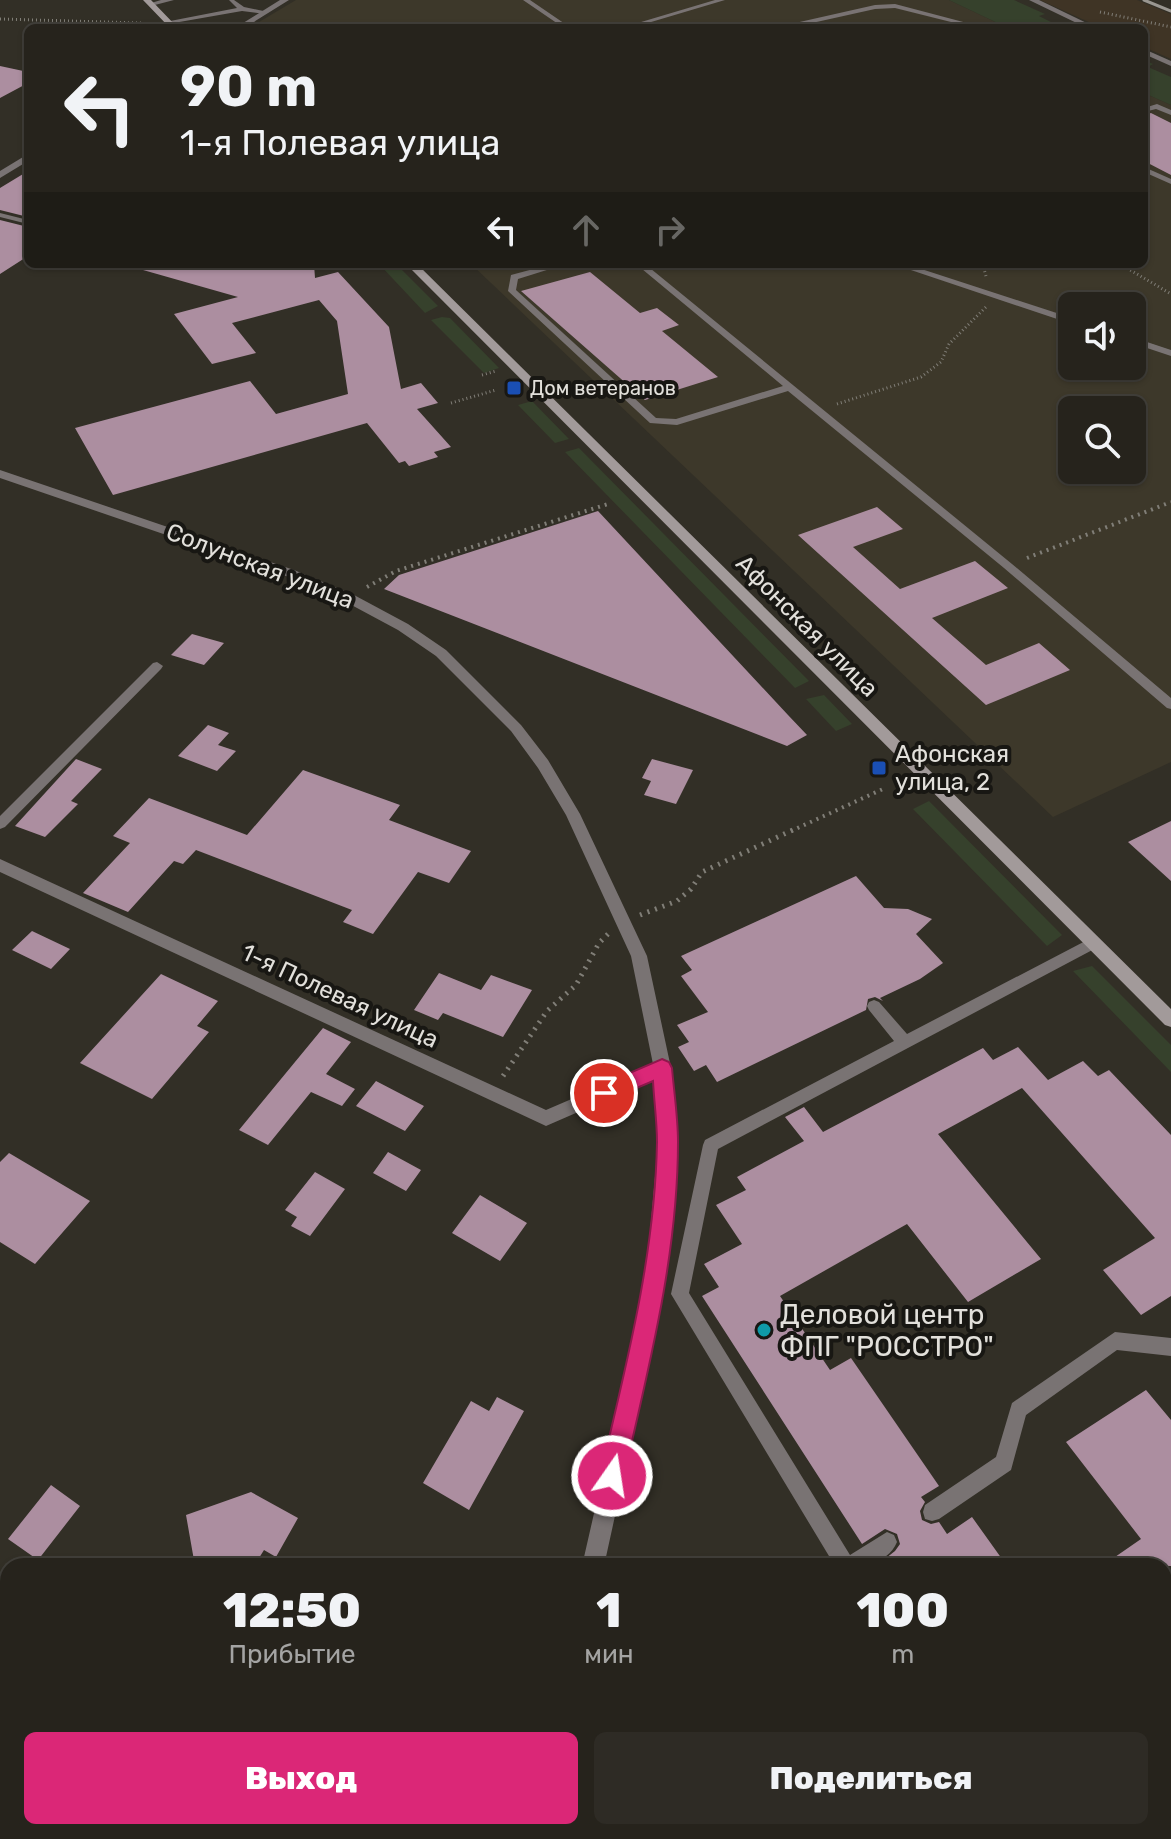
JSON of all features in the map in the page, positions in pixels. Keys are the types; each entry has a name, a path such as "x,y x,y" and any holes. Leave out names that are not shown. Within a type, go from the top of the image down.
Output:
{"street":[{"path":"246,24 285,0"},
{"path":"1033,0 1084,24"},
{"path":"149,2 170,24"},
{"path":"1148,53 1171,64"},
{"path":"0,175 24,160"},
{"name":"Афонская улица","path":"415,268 1171,1020"},
{"name":"Солунская улица","path":"0,474 290,573 349,598 403,627 441,653 516,728 543,764 573,814 639,956 662,1068 667,1142 658,1256 646,1329 595,1558"},
{"name":"1-я Полевая улица","path":"0,865 546,1118 662,1068"}],"lane":[{"path":"149,2 171,0"},
{"path":"526,0 562,24"},
{"path":"638,24 722,0"},
{"path":"231,1 242,9"},
{"path":"796,24 875,7 895,6 967,24"},
{"path":"191,8 200,16"},
{"path":"174,24 242,9 265,12"},
{"path":"249,22 257,24"},
{"path":"806,22 810,24"},
{"path":"1148,102 1171,113"},
{"path":"1148,109 1157,106"},
{"path":"1148,172 1171,182"},
{"path":"0,215 24,221"},
{"path":"547,268 514,277 512,291 653,421 677,422 790,387"},
{"path":"645,268 1008,566 1171,705"},
{"path":"909,268 1058,316"},
{"path":"1146,345 1171,353"},
{"path":"0,824 157,666"},
{"path":"1154,693 1171,687"},
{"path":"843,1558 680,1294 711,1145 1093,943"},
{"path":"874,1006 905,1043"},
{"path":"932,1512 1004,1463 1018,1409 1103,1349 1115,1341 1171,1347"},
{"path":"861,1558 887,1542"}],"path":[{"path":"1097,10 1120,21 1149,18 1171,27"},
{"path":"0,19 141,23"},
{"path":"812,404 842,404 921,377 941,362 949,344 984,312 992,295 985,268"},
{"path":"1127,268 1171,294"},
{"path":"451,403 496,390"},
{"path":"1008,566 1171,502"},
{"path":"349,598 396,571 608,504"},
{"path":"492,1093 547,1011 576,985 599,943 623,920 669,907 695,888 702,872 883,789"}],"shaded area":[{"path":"296,0 949,0 1000,24 256,24"},
{"path":"1040,0 1137,0 1171,14 1171,59 1148,49 1148,24 1093,24"},
{"path":"1148,95 1171,105 1171,762 1053,817 475,268 1148,268"}],"green space":[{"path":"949,0 1014,0 1045,14 1039,16 1055,24 1000,24"},
{"path":"1148,67 1171,77 1171,105 1148,95"},
{"path":"383,268 400,268 438,306 425,313"},
{"path":"450,318 499,368 484,373 431,320"},
{"path":"532,401 569,439 555,443 518,405"},
{"path":"579,448 809,681 795,688 565,452"},
{"path":"824,695 852,724 836,731 806,699"},
{"path":"929,801 1062,935 1047,946 913,809"},
{"path":"1092,966 1171,1045 1171,1072 1073,971"}],"building":[{"path":"0,66 24,71 24,85 0,98"},
{"path":"1148,114 1171,123 1171,175 1148,163"},
{"path":"24,173 24,216 0,210 0,188"},
{"path":"0,220 24,226 24,259 0,274"},
{"path":"314,268 315,278 338,272 389,327 401,389 421,383 438,403 417,409 451,447 434,452 438,457 409,466 405,461 399,463 367,423 113,495 75,428 250,381 276,414 348,394 337,321 319,300 232,323 256,353 212,364 174,314 238,297 143,270"},
{"path":"590,272 640,313 657,308 679,325 662,331 718,377 645,400 521,291"},
{"path":"877,507 903,529 853,547 900,589 975,561 1008,588 932,618 986,665 1039,643 1070,670 986,705 798,535"},
{"path":"598,511 807,735 787,746 384,589 399,575"},
{"path":"192,634 224,643 204,665 171,655"},
{"path":"208,725 229,733 218,745 236,751 217,771 178,756"},
{"path":"76,759 102,769 71,801 78,804 45,837 15,826"},
{"path":"652,759 693,770 676,804 644,795 651,781 642,778"},
{"path":"303,770 400,805 389,820 471,851 449,883 418,872 373,934 343,922 352,910 196,850 183,864 174,861 128,912 83,893 130,843 113,836 149,798 247,835"},
{"path":"1171,821 1171,881 1128,842"},
{"path":"856,876 884,908 908,909 932,919 916,934 943,963 920,979 880,998 883,1001 875,997 868,999 866,1010 717,1082 706,1065 694,1071 678,1047 689,1042 677,1025 708,1012 681,976 692,970 681,956"},
{"path":"32,931 70,949 51,969 12,950"},
{"path":"439,973 481,990 491,975 532,990 503,1037 443,1013 438,1020 414,1010"},
{"path":"161,974 218,1001 197,1026 209,1032 152,1099 80,1063"},
{"path":"323,1028 351,1042 326,1074 355,1089 342,1106 311,1092 268,1145 239,1130"},
{"name":"Деловой центр ФПГ \"РОССТРО\"","path":"1018,1047 1048,1080 1083,1061 1098,1076 1109,1070 1171,1135 1171,1296 1141,1315 1103,1270 1155,1238 1022,1088 938,1134 1041,1259 968,1302 907,1224 780,1296 830,1370 851,1358 939,1486 921,1497 925,1502 920,1511 922,1520 931,1524 939,1522 947,1534 972,1517 1001,1558 886,1558 900,1544 897,1534 885,1529 862,1544 702,1296 719,1287 704,1264 742,1244 716,1205 746,1190 737,1177 804,1141 785,1117 804,1107 823,1132 983,1048 993,1060"},
{"path":"376,1081 424,1106 405,1131 356,1106"},
{"path":"388,1152 421,1170 406,1191 373,1173"},
{"path":"9,1153 90,1201 35,1264 0,1242 0,1162"},
{"path":"315,1172 345,1189 310,1236 291,1226 297,1217 285,1210"},
{"path":"480,1195 527,1223 500,1261 452,1233"},
{"path":"1146,1390 1171,1420 1171,1558 1114,1558 1141,1539 1066,1442"},
{"path":"497,1397 524,1411 469,1510 423,1483 471,1401 489,1411"},
{"path":"51,1485 80,1506 40,1558 8,1539"},
{"path":"251,1492 298,1518 276,1557 264,1550 259,1558 194,1558 186,1515"}],"railway":[{"path":"1144,0 1171,11"}],"place":[{"name":"Дом ветеранов","path":"514,388"},
{"name":"Афонская улица, 2","path":"879,768"},
{"name":"Деловой центр ФПГ \"РОССТРО\"","path":"764,1330"}],"route":[{"path":"604,1093 662,1068 667,1142 658,1256 646,1329 612,1476"}]}
